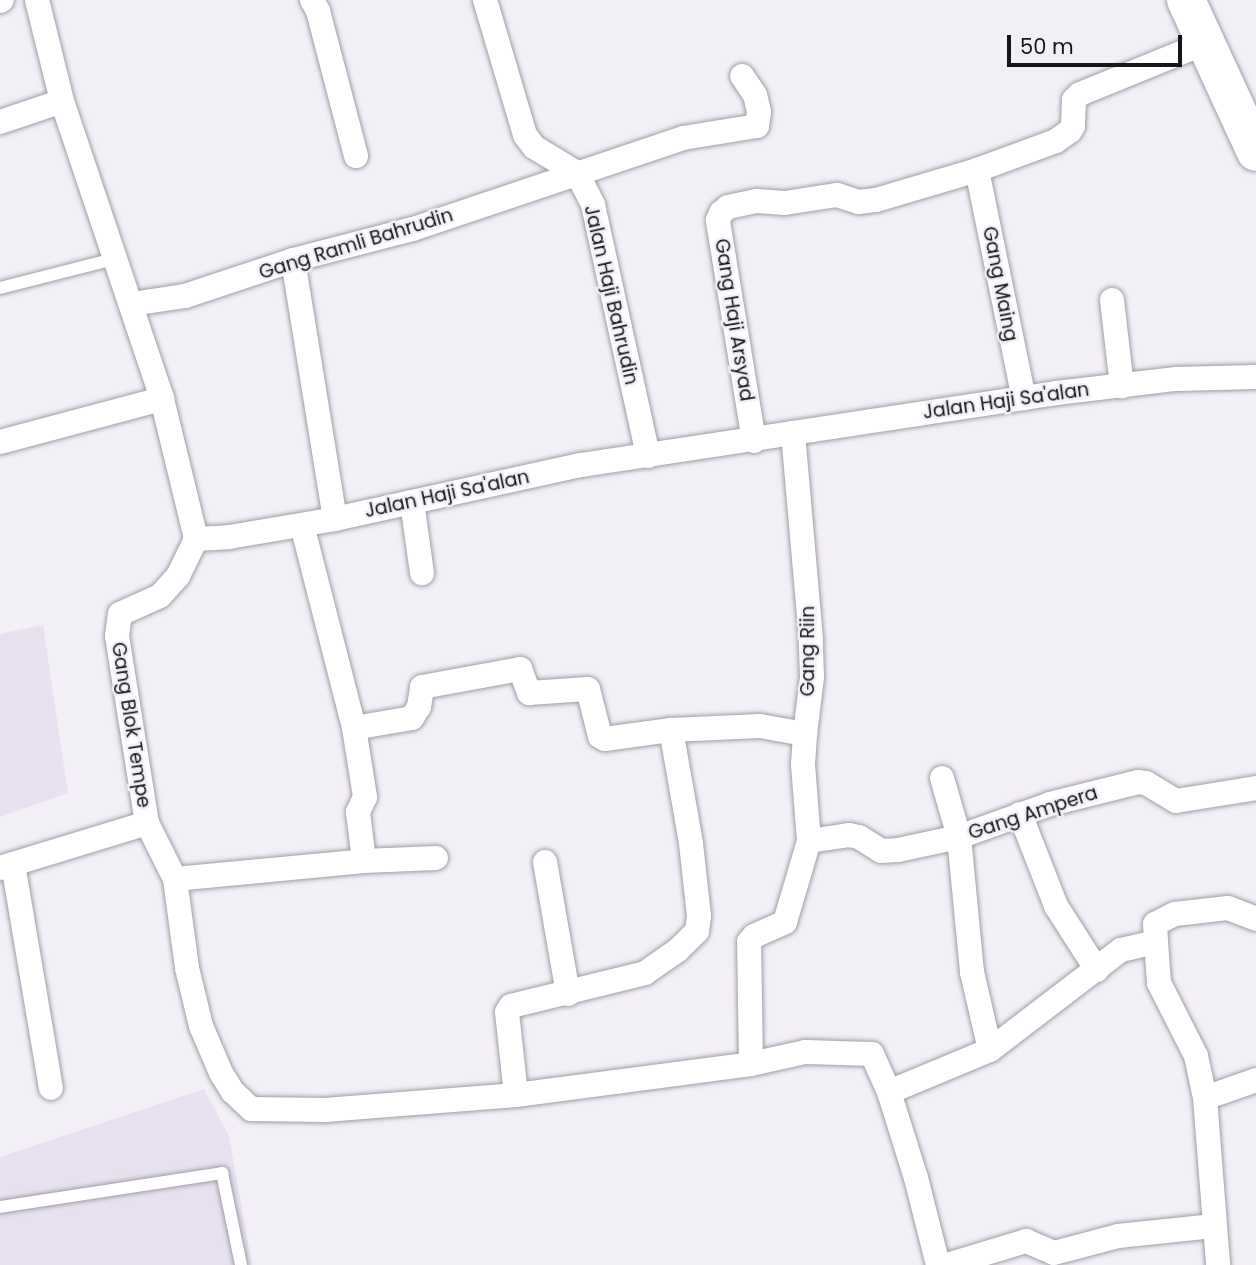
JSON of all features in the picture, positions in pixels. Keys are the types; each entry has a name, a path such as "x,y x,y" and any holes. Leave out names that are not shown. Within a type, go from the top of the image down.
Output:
{"highway":[{"path":"1186,0 1256,152"}],"street":[{"path":"37,0 62,101 162,399 196,539"},
{"path":"312,0 356,156"},
{"path":"485,0 526,135 534,147 577,173"},
{"path":"977,170 1056,141 1070,131 1074,118 1074,100 1080,94 1205,43"},
{"name":"Gang Ramli Bahrudin","path":"132,304 185,296 292,260 413,229 683,138 757,127 759,112 755,95 742,76"},
{"path":"0,122 62,101"},
{"name":"Gang Maing","path":"977,170 1024,398"},
{"name":"Gang Haji Arsyad","path":"754,441 718,220 721,212 728,207 757,201 785,203 837,195 859,202 876,200 977,170"},
{"name":"Jalan Haji Bahrudin","path":"577,173 593,205 648,456"},
{"path":"292,260 335,519"},
{"path":"1112,300 1122,386"},
{"name":"Jalan Haji Sa'alan","path":"196,539 335,519 581,465 754,441 1024,398 1176,379 1256,377"},
{"path":"0,442 162,399"},
{"name":"Gang Riin","path":"793,433 811,639 812,677 803,764 809,841"},
{"path":"412,502 422,573"},
{"path":"302,525 354,728 365,797 358,812 364,861"},
{"name":"Gang Blok Tempe","path":"196,539 188,558 160,596 120,614 117,623 123,679 147,823 175,879 187,968 201,1026 221,1073 233,1092 251,1109 325,1110 516,1095"},
{"path":"354,728 412,718 419,707 422,687 520,669 529,693 588,689 602,738 671,730 760,726 805,734"},
{"path":"671,730 691,843 699,916 697,931 678,950 645,973 568,994 517,1004 507,1012 516,1095 751,1063 805,1052 872,1054 889,1092 916,1178 938,1265"},
{"path":"942,778 960,837 972,972 990,1050"},
{"name":"Gang Ampera","path":"809,841 849,835 859,837 881,851 960,837 1020,814 1138,782 1146,783 1176,801 1256,788"},
{"path":"1020,814 1056,906 1097,970"},
{"path":"51,1088 6,866 147,823"},
{"path":"751,1063 748,942 750,938 785,922 809,841"},
{"path":"175,879 364,861 436,858"},
{"path":"545,862 568,994"},
{"path":"1218,1265 1205,1098 1196,1056 1159,983 1155,924 1175,914 1228,908 1256,919"},
{"path":"889,1092 990,1050 1121,950 1156,942"},
{"path":"1205,1098 1256,1080"},
{"path":"947,1265 1026,1241 1054,1253 1118,1236 1213,1226"}],"lane":[{"path":"0,288 114,259"},
{"path":"0,1207 222,1173 241,1265"}],"shaded area":[{"path":"43,625 68,793 0,817 0,634"},
{"path":"204,1089 229,1136 252,1265 0,1265 0,1157"}]}
